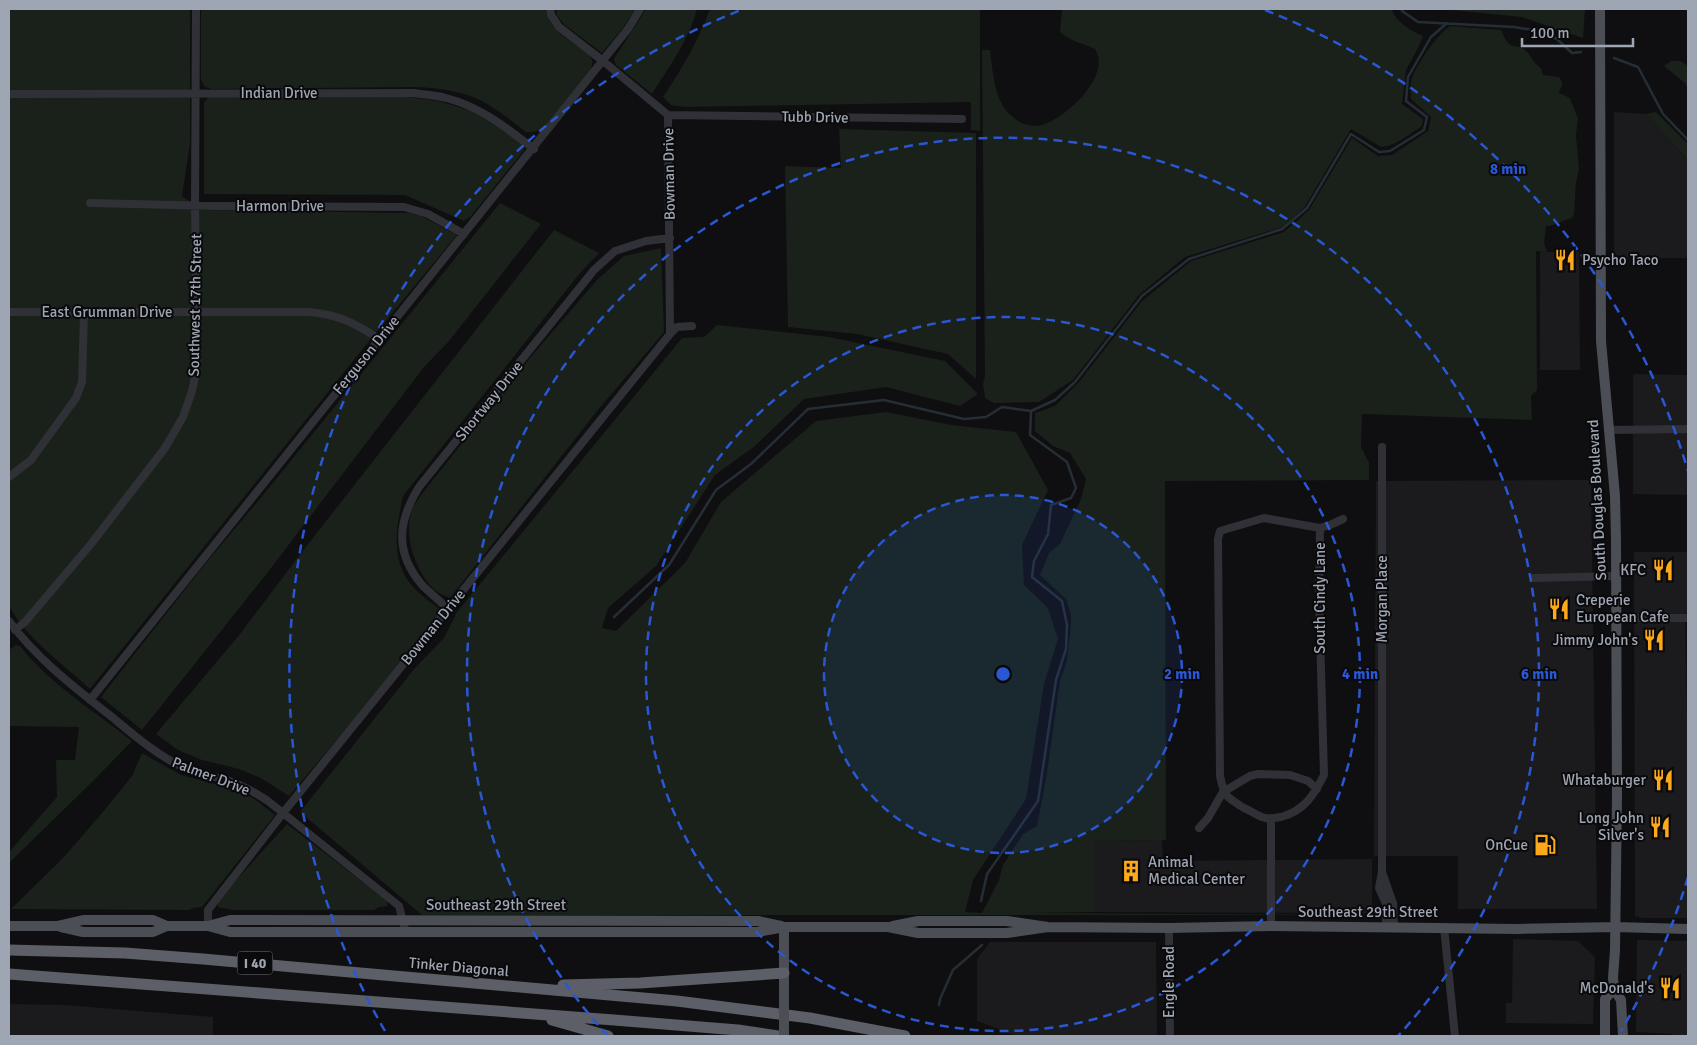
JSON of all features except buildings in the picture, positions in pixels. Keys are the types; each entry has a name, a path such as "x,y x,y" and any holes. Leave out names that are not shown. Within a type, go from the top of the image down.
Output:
{"highway":[{"name":"Tinker Diagonal","path":"9,950 203,958 616,995 741,1008 905,1036"},
{"path":"501,986 640,983 784,973"},
{"name":"I 40","path":"9,974 534,1014 729,1030 778,1036"},
{"path":"534,1014 608,1036"}],"main road":[{"name":"South Douglas Boulevard","path":"1600,9 1600,330 1615,496 1617,576 1614,989 1621,1000 1623,1036"},
{"name":"Southeast 29th Street","path":"9,926 57,926 83,932 153,932 167,926 208,926 230,920 403,920 758,921 784,927"},
{"name":"Southeast 29th Street","path":"208,926 230,932 758,932 784,927 888,927 918,921 1007,921 1048,927 1169,928 1271,926 1523,929 1615,927 1688,929"},
{"path":"784,927 784,1036"},
{"name":"South Douglas Boulevard","path":"1605,1036 1605,999 1614,989"}],"street":[{"name":"Southwest 17th Street","path":"15,630 25,622 91,544 165,448 183,417 196,372 196,9"},
{"name":"Bowman Drive","path":"208,926 208,910 283,813 670,334 668,115 559,27 551,16 550,9"},
{"name":"Ferguson Drive","path":"90,700 534,149 628,29 640,9"},
{"name":"Indian Drive","path":"9,94 414,94 444,97 486,113 534,149"},
{"name":"Tubb Drive","path":"668,115 962,119"},
{"name":"Harmon Drive","path":"90,203 404,207 428,214 464,234"},
{"name":"Shortway Drive","path":"448,609 422,585 409,567 403,548 401,527 408,506 419,487 594,270 621,248 646,241 670,238"},
{"name":"East Grumman Drive","path":"9,312 310,312 329,314 357,325 379,339"},
{"path":"9,477 31,460 76,398 82,382 84,312"},
{"path":"670,334 677,327 692,326"},
{"path":"1608,430 1688,429"},
{"name":"Morgan Place","path":"1382,447 1382,872 1393,904 1390,927"},
{"path":"1271,926 1271,819 1264,818 1231,800 1223,792 1220,776 1218,539 1220,531 1264,518 1320,528 1343,519"},
{"name":"South Cindy Lane","path":"1271,819 1299,810 1308,802 1324,775 1319,599 1320,528"},
{"path":"1534,578 1617,576"},
{"path":"1617,618 1688,618"},
{"name":"Palmer Drive","path":"9,621 45,662 90,700 165,758 185,768 250,789 283,813 399,906 406,933"},
{"path":"1200,828 1223,792 1250,776 1258,774 1290,775 1308,781 1317,789"},
{"path":"1444,927 1455,1036"},
{"name":"Engle Road","path":"1169,928 1170,1036"}],"shaded area":[{"path":"9,9 190,9 190,143 182,196 202,210 408,213 421,216 457,235 369,341 90,689 35,640 16,618 9,606"},
{"path":"201,9 545,9 556,29 588,54 592,59 592,64 591,69 544,128 533,132 526,132 499,111 472,96 443,89 414,87 212,89 205,87 201,80"},
{"path":"556,9 635,9 623,28 602,53 565,25 557,16"},
{"path":"646,9 697,9 684,42 652,94 616,65 614,59"},
{"path":"710,9 980,9 980,131 971,130 971,102 685,107 671,105 663,97 689,54"},
{"path":"1062,9 1392,9 1400,22 1423,36 1406,70 1402,104 1423,119 1422,126 1397,142 1381,147 1351,129 1304,208 1282,227 1185,257 1139,295 1073,380 1039,402 994,403 985,398 983,384 985,376 982,50 990,50 997,93 1010,115 1020,122 1036,126 1052,121 1063,114 1084,95 1092,83 1099,60 1095,49 1073,40 1060,32"},
{"path":"1441,9 1585,9 1583,38 1522,17"},
{"path":"1450,26 1501,30 1509,44 1522,48 1527,52 1541,68 1543,75 1559,77 1562,84 1559,93 1570,98 1578,119 1576,135 1579,170 1576,182 1574,214 1572,218 1546,226 1544,243 1547,252 1536,251 1537,390 1531,396 1532,420 1362,414 1361,447 1369,463 1369,480 1165,481 1166,840 1094,841 1094,912 1031,913 1372,915 422,915 300,812 415,668 444,638 457,612 682,338 704,337 717,325 829,337 945,361 978,394 960,406 886,387 804,399 755,446 715,475 656,566 608,608 602,628 616,631 685,563 721,502 816,421 886,412 951,425 1016,432 1048,490 1022,545 1024,585 1048,608 1058,639 1044,684 1026,799 973,880 965,912 982,913 999,880 1003,865 1023,834 1037,826 1046,779 1060,680 1067,661 1071,624 1071,615 1066,599 1040,575 1049,553 1060,544 1081,499 1086,479 1070,453 1053,446 1035,431 1035,413 1055,406 1079,382 1142,301 1191,261 1284,232 1309,210 1352,138 1378,156 1392,155 1428,131 1431,117 1411,99 1411,82 1416,69 1427,52 1439,36"},
{"path":"1671,61 1680,61 1688,66 1688,89 1685,83 1664,66"},
{"path":"209,97 406,97 439,101 474,112 523,143 524,150 471,216 464,221 405,195 204,194 204,102"},
{"path":"1614,112 1646,114 1688,160 1688,258 1614,258"},
{"path":"1656,112 1688,144 1688,160 1646,114"},
{"path":"839,129 976,133 976,379 948,354 857,334 788,327 785,166 841,168"},
{"path":"500,203 541,224 449,341 424,367 268,572 142,730 101,697 205,564"},
{"path":"554,230 599,253 580,273 403,496 397,528 397,549 402,569 415,589 445,613 289,796 261,778 239,769 202,760 178,750 156,734 240,634"},
{"path":"661,248 664,332 597,411 450,598 439,593 424,577 413,554 410,542 410,518 413,508 421,495 529,359 597,280 624,256"},
{"path":"1540,252 1579,252 1580,370 1540,370"},
{"path":"1633,374 1688,375 1688,495 1633,494"},
{"path":"1591,480 1597,909 1458,909 1458,856 1374,856 1376,481"},
{"path":"1634,552 1688,552 1688,613 1685,613 1688,763 1688,918 1641,918 1635,916"},
{"path":"16,645 20,646 59,685 132,741 9,863 9,852 57,797 56,760 75,760 79,727 9,726 9,650"},
{"path":"142,753 181,775 233,789 253,798 275,815 202,907 190,910 11,909 64,857 102,813 132,776"},
{"path":"287,824 386,900 388,906 379,907 374,910 233,910 218,907 218,901 221,897"},
{"path":"1162,840 1163,861 1372,859 1372,913 1094,912 1094,841"},
{"path":"1513,939 1578,941 1595,957 1593,1024 1506,1023 1506,1003 1512,1003"},
{"path":"1637,940 1688,941 1688,1036 1636,1032"},
{"path":"990,942 1156,942 1157,1036 1017,1036 977,1021 977,959"},
{"path":"9,1004 64,1005 213,1017 213,1036 9,1036"}],"waterway":[{"path":"1401,9 1418,22 1514,27 1539,31 1557,39 1572,53 1581,52"},
{"path":"614,617 669,565 716,490 751,464 808,409 884,400 964,419 986,417 1002,407 1031,411 1055,400 1075,382 1142,296 1189,259 1282,229 1307,208 1351,134 1379,152 1390,151 1424,130 1427,117 1406,101 1408,77 1431,37 1447,23"},
{"path":"1614,58 1638,67 1663,114 1688,140"},
{"path":"981,901 987,874 1038,801 1056,680 1066,649 1067,625 1062,601 1032,577 1034,561 1048,534 1051,505 1071,498 1076,488 1067,462 1030,435 1031,411"},
{"path":"939,1005 953,970 982,945"}],"place":[{"name":"Psycho Taco","path":"1565,260"},
{"name":"KFC","path":"1663,570"},
{"name":"Creperie European Cafe","path":"1559,609"},
{"name":"Jimmy John's","path":"1654,640"},
{"name":"Whataburger","path":"1663,780"},
{"name":"Long John Silver's","path":"1660,827"},
{"name":"OnCue","path":"1545,845"},
{"name":"Animal Medical Center","path":"1131,871"},
{"name":"McDonald's","path":"1670,988"}]}
